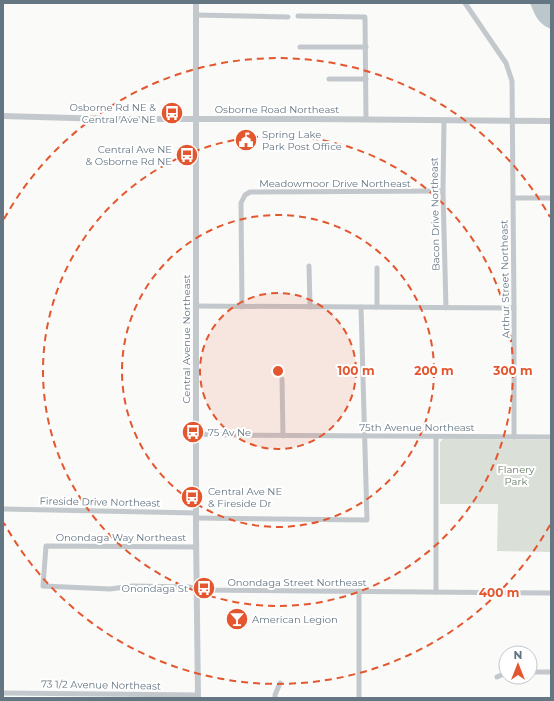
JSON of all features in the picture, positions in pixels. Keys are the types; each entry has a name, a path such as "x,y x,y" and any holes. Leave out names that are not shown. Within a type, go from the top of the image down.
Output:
{"street":[{"name":"Central Avenue Northeast","path":"196,3 196,547 198,696"},
{"name":"Arthur Street Northeast","path":"465,3 506,63 512,81 514,437"},
{"path":"196,15 288,16"},
{"path":"298,16 365,17 366,120"},
{"path":"300,47 366,47"},
{"path":"329,79 366,79"},
{"name":"Osborne Road Northeast","path":"3,116 108,119 551,121"},
{"name":"Bacon Drive Northeast","path":"444,120 443,191 446,308"},
{"name":"Meadowmoor Drive Northeast","path":"242,307 241,203 245,195 250,192 443,191"},
{"path":"513,198 551,198"},
{"path":"309,266 310,307"},
{"path":"377,268 377,307"},
{"path":"196,306 514,308"},
{"path":"361,307 365,436"},
{"path":"282,380 283,436"},
{"name":"75th Avenue Northeast","path":"196,434 283,436 551,437"},
{"name":"Fireside Drive Northeast","path":"3,509 368,520 365,436"},
{"path":"436,437 436,592"},
{"name":"Onondaga Way Northeast","path":"44,586 46,546 196,547"},
{"name":"Onondaga Street Northeast","path":"44,586 110,589 140,586 189,587 204,590 551,593"},
{"path":"358,591 359,698"},
{"path":"538,672 551,672"},
{"path":"275,698 280,683"},
{"name":"73 1/2 Avenue Northeast","path":"3,693 198,696"}],"green space":[{"name":"Flanery Park","path":"443,439 551,440 551,552 497,551 498,504 440,504 440,442"}],"shaded area":[{"path":"530,3 551,3 551,29 540,22"}],"place":[{"name":"Osborne Rd NE & Central Ave NE","path":"172,113"},
{"name":"Spring Lake Park Post Office","path":"246,140"},
{"name":"Central Ave NE & Osborne Rd NE","path":"187,155"},
{"name":"75 Av Ne","path":"193,432"},
{"name":"Central Ave NE & Fireside Dr","path":"192,497"},
{"name":"Onondaga St","path":"204,588"},
{"name":"American Legion","path":"237,619"}]}
